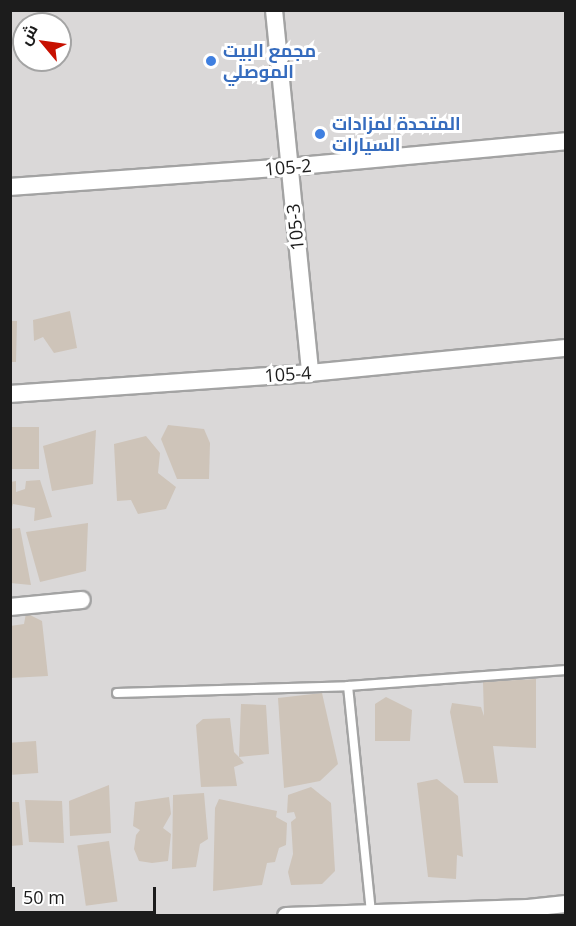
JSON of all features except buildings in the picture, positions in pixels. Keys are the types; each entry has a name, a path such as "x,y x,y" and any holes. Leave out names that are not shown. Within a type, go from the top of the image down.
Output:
{"street":[{"name":"105-3","path":"274,10 310,373"},
{"name":"105-2","path":"10,187 288,167 566,141"},
{"name":"105-4","path":"10,394 310,373 566,348"},
{"path":"10,607 82,600"},
{"path":"286,915 528,912 566,904"}],"lane":[{"path":"117,693 348,686 566,670"},
{"path":"348,686 371,914"}],"shaded area":[{"path":"11,11 565,11 565,915 11,915"}],"place":[{"name":"مجمع البيت الموصلي","path":"211,61"},
{"name":"المتحدة لمزادات السيارات","path":"320,134"}]}
